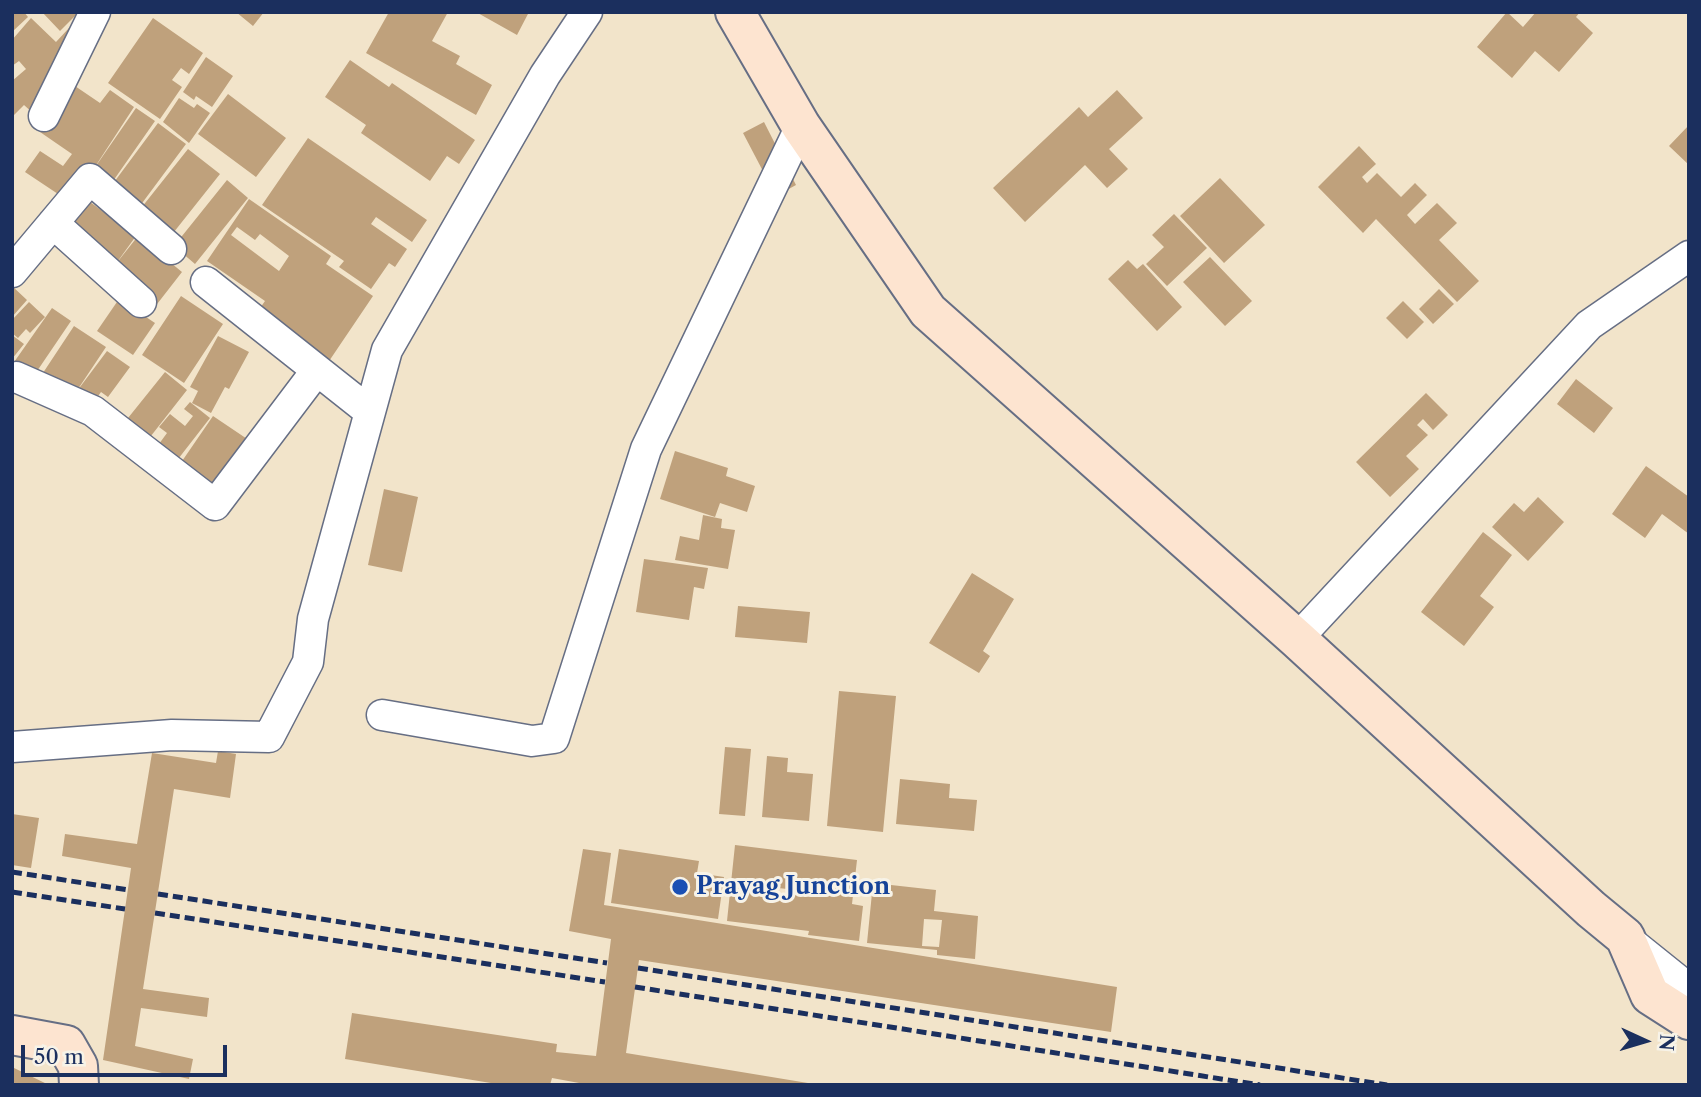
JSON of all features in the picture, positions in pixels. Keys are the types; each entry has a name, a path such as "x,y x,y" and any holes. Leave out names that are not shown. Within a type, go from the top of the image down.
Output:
{"street":[{"path":"44,116 95,12"},
{"path":"12,747 172,735 269,737 308,662 313,619 387,351 545,75 587,12"},
{"path":"735,12 801,126 928,311 1297,639 1591,909 1689,989"},
{"path":"382,715 532,741 554,738 646,449 801,126"},
{"path":"12,272 90,179 171,249"},
{"path":"53,223 141,302"},
{"path":"1297,639 1589,325 1689,256"},
{"path":"206,282 370,412"},
{"path":"12,378 16,377 93,411 215,505 317,370"},
{"path":"1625,937 1650,995 1689,1020"},
{"path":"12,1035 66,1045 78,1066 79,1085"}],"building":[{"path":"12,12 24,12 28,17 12,32"},
{"path":"42,12 79,12 60,31"},
{"path":"236,12 264,12 253,26"},
{"path":"389,12 448,12 432,41 460,56 456,64 492,85 476,115 366,53"},
{"path":"476,12 529,12 517,35"},
{"path":"1507,12 1523,27 1536,12 1580,12 1576,17 1593,33 1559,72 1535,51 1512,78 1477,47"},
{"path":"31,18 56,42 69,28 76,34 67,57 41,86 53,96 35,115 24,105 12,117 12,81 26,69 19,61 12,66 12,40"},
{"path":"153,18 203,53 189,74 181,68 172,80 182,87 160,119 108,83"},
{"path":"206,57 233,76 212,107 196,96 194,100 183,92"},
{"path":"350,60 389,87 392,83 475,140 459,164 447,156 430,181 361,133 366,125 325,97"},
{"path":"72,84 100,103 110,90 134,107 91,173 136,108 155,121 104,194 70,202 25,172 40,151 63,166 72,154 40,132"},
{"path":"1117,90 1143,118 1109,149 1128,169 1107,188 1085,165 1025,222 993,188 1079,107 1088,117"},
{"path":"228,94 286,138 256,177 198,134"},
{"path":"179,98 194,108 197,104 210,113 189,143 163,122"},
{"path":"764,122 796,185 776,196 743,133"},
{"path":"158,123 186,144 134,214 106,193"},
{"path":"1689,125 1689,165 1669,146"},
{"path":"308,138 427,220 412,242 376,217 371,224 407,249 395,267 389,263 371,289 339,267 344,261 262,205"},
{"path":"1359,146 1376,164 1362,177 1367,183 1377,173 1401,197 1415,183 1427,195 1407,215 1415,224 1437,203 1457,223 1439,240 1479,281 1457,302 1376,219 1363,233 1318,187"},
{"path":"188,149 220,174 170,237 134,217"},
{"path":"1220,178 1265,225 1224,263 1180,216"},
{"path":"227,180 248,198 195,264 174,246"},
{"path":"86,199 136,236 115,265 138,236 182,272 154,308 62,232"},
{"path":"249,199 331,256 326,264 373,296 321,373 249,324 265,301 207,261","holes":["237,227 255,240 260,234 289,256 279,271 231,235"]},
{"path":"1174,214 1207,248 1167,286 1146,264 1164,247 1152,235"},
{"path":"1210,257 1252,301 1225,326 1183,282"},
{"path":"1128,260 1137,269 1143,264 1182,307 1157,331 1108,279"},
{"path":"12,286 27,300 12,317"},
{"path":"1439,289 1454,304 1433,324 1419,309"},
{"path":"181,296 223,324 184,383 142,355"},
{"path":"119,299 155,323 133,355 97,331"},
{"path":"1403,301 1424,322 1407,339 1386,318"},
{"path":"29,302 45,317 30,333 26,329 18,338 12,333 12,320"},
{"path":"52,308 71,321 31,380 12,365"},
{"path":"74,326 106,347 74,395 107,351 130,367 108,397 101,392 96,399 121,417 110,433 69,404 67,406 35,385"},
{"path":"12,335 24,344 12,359"},
{"path":"218,336 249,352 229,389 225,387 211,413 192,403 198,391 190,387"},
{"path":"165,372 187,390 147,441 124,423"},
{"path":"1576,379 1613,408 1594,433 1557,404"},
{"path":"1426,393 1448,415 1433,430 1423,419 1417,425 1428,435 1406,456 1419,469 1390,497 1356,462"},
{"path":"190,402 210,418 175,463 156,448 167,433 159,427 170,414 185,426 193,416 184,409"},
{"path":"213,416 265,451 231,503 178,467"},
{"path":"675,451 728,468 726,476 755,486 747,512 720,503 715,517 660,499"},
{"path":"1646,466 1689,497 1689,534 1662,514 1645,538 1612,514"},
{"path":"384,489 418,497 402,572 368,565"},
{"path":"1538,497 1564,522 1528,561 1492,527 1514,503 1524,512"},
{"path":"703,515 722,519 721,528 735,530 728,569 675,560 680,536 699,540"},
{"path":"1483,532 1512,555 1480,596 1494,607 1464,646 1421,612"},
{"path":"644,559 708,568 704,589 694,587 689,620 636,612"},
{"path":"972,573 1014,599 983,651 990,656 979,673 929,643"},
{"path":"738,606 810,612 807,643 735,637"},
{"path":"839,691 896,696 883,832 827,826"},
{"path":"725,747 751,749 745,816 719,814"},
{"path":"218,751 236,754 230,798 174,789 143,989 209,998 207,1017 141,1008 135,1046 193,1059 189,1079 103,1060 131,868 62,856 65,834 137,844 152,753 216,763"},
{"path":"767,756 788,758 787,772 813,774 809,821 762,817"},
{"path":"900,779 950,784 949,798 977,800 974,831 896,824"},
{"path":"12,814 39,818 31,868 12,865"},
{"path":"735,845 857,860 852,904 863,906 859,941 808,935 809,931 727,921","holes":["744,884 813,892 812,897 743,889"]},
{"path":"583,849 611,853 604,905 1117,987 1111,1032 639,960 626,1053 820,1085 590,1085 552,1078 550,1085 503,1085 345,1059 352,1013 557,1044 556,1052 596,1056 611,939 569,931"},
{"path":"619,849 699,861 697,873 724,877 718,919 611,903"},
{"path":"873,883 936,890 934,911 978,916 975,959 937,955 937,950 867,943","holes":["924,919 942,920 939,947 922,946"]},
{"path":"12,1067 49,1085 12,1085"}],"railway":[{"path":"12,872 129,890"},
{"path":"12,892 125,909"},
{"path":"158,894 607,963"},
{"path":"155,913 605,982"},
{"path":"638,968 1387,1085"},
{"path":"635,987 1260,1085"}],"place":[{"name":"Prayag Junction","path":"680,887"}]}
